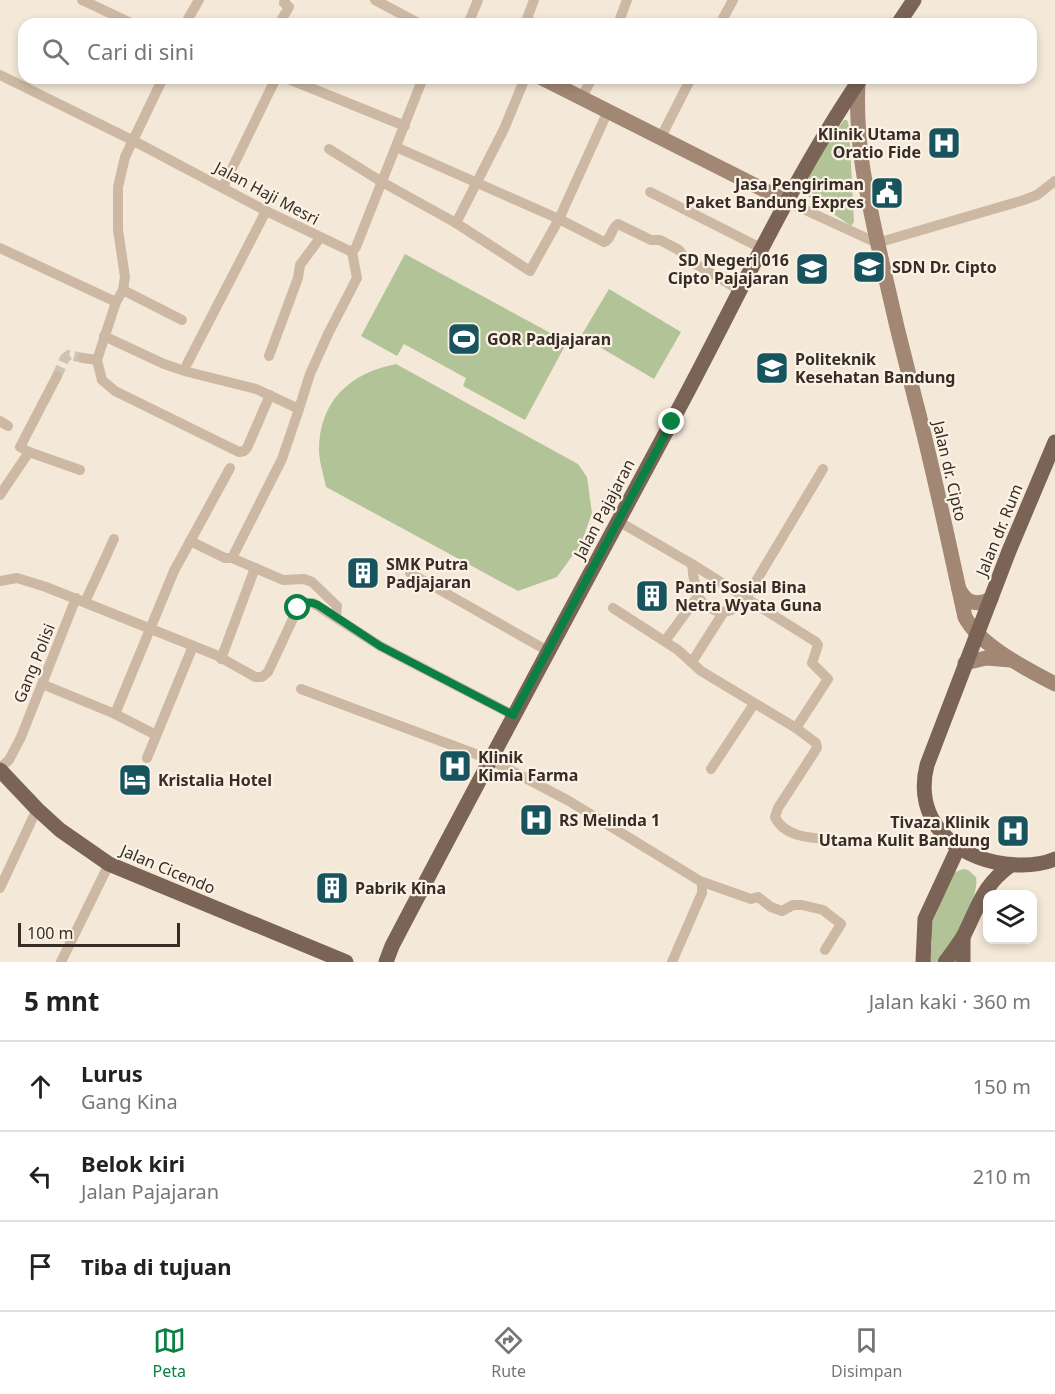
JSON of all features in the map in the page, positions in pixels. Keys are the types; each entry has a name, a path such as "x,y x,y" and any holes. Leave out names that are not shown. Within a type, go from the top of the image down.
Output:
{"main road":[{"path":"902,18 914,0"},
{"path":"555,84 788,202"},
{"name":"Jalan Pajajaran","path":"386,962 392,946 489,759 818,145 857,84"},
{"name":"Jalan dr. Cipto","path":"860,84 858,113 861,168 894,319 924,434 965,617 970,627 977,633"},
{"name":"Jalan dr. Rum","path":"977,633 1055,441"},
{"path":"959,589 963,597 972,603 982,603 991,599"},
{"path":"1055,684 1011,660 977,633 927,765 923,787 932,818 945,836 958,848 985,860 1011,865 1037,864 1055,859"},
{"path":"965,663 986,658 1011,660"},
{"name":"Jalan Cicendo","path":"0,769 37,809 74,841 109,864 346,962"},
{"path":"923,962 925,919 958,848"},
{"path":"951,862 969,861 977,865 986,881 985,890"},
{"path":"986,890 996,876 1011,865"},
{"path":"945,962 963,937 983,895"},
{"path":"963,937 963,962"}],"street":[{"path":"82,0 120,18"},
{"path":"188,18 199,0"},
{"path":"283,18 289,7 284,3 285,0"},
{"path":"375,0 392,4 412,18"},
{"path":"470,18 478,0"},
{"path":"527,18 534,0"},
{"path":"622,18 627,0"},
{"path":"723,18 731,1"},
{"name":"Jalan Haji Mesri","path":"0,75 18,84"},
{"name":"Jalan Haji Mesri","path":"18,84 134,141 266,211 352,252"},
{"path":"160,84 125,157 118,187 118,230 125,269 123,290 116,302 97,360 102,380 115,391 238,452 247,448 270,395"},
{"path":"223,187 273,84"},
{"path":"301,84 405,126"},
{"path":"232,558 282,459 310,374 357,278 352,252 356,247 421,84"},
{"path":"456,223 504,129 523,84"},
{"path":"582,97 589,84"},
{"path":"661,137 688,84"},
{"path":"329,149 382,182 443,215 530,271 559,219 608,111"},
{"path":"396,147 559,219 603,242 606,242 618,224 651,240 660,240 741,291"},
{"path":"788,202 878,243 1024,200 1037,195 1055,181"},
{"path":"650,192 763,249"},
{"path":"187,364 266,211"},
{"path":"268,356 298,278 300,265 320,238"},
{"path":"0,248 116,302"},
{"path":"123,290 182,320"},
{"path":"104,336 164,364 270,395 299,409"},
{"path":"83,358 97,360"},
{"path":"57,376 20,447 80,470"},
{"path":"0,495 29,452"},
{"path":"115,714 174,571 230,468"},
{"path":"692,662 723,613 736,608 746,598 823,469"},
{"path":"618,521 692,564 817,643 812,663 828,679 796,728"},
{"name":"Gang Polisi","path":"0,769 9,760 21,737 80,600 114,539"},
{"path":"190,541 225,558 232,558 283,580 304,579 312,582 337,606 336,617"},
{"path":"692,564 698,596 702,602 723,613"},
{"path":"221,659 255,568"},
{"path":"410,573 548,651"},
{"path":"0,581 17,578 80,600 216,655 255,677 262,677 268,672 298,608 302,604 313,603 380,646 513,715"},
{"path":"665,641 698,596"},
{"path":"613,608 665,641 701,671 796,728 816,743 817,748 778,808 775,817 786,829 799,836 827,839"},
{"path":"147,758 193,646"},
{"path":"42,684 115,714 156,735"},
{"path":"301,689 489,759 569,801 702,887 751,899 758,897 771,907 782,911 796,904 823,910 841,924 825,950"},
{"path":"711,770 754,704"},
{"path":"0,888 37,809"},
{"path":"61,962 109,864"},
{"path":"672,962 702,887"}],"green space":[{"path":"844,120 847,120 849,126 854,222 851,226 809,197 807,189 812,169"},
{"name":"GOR Padjajaran","path":"405,254 567,342 525,420 463,386 466,378 404,344 397,356 361,336"},
{"path":"609,289 681,332 654,379 581,336"},
{"path":"396,364 578,464 587,477 592,513 581,544 557,577 518,591 326,487 319,450 320,433 331,404 351,382 379,368"},
{"path":"963,869 976,877 976,889 971,905 962,926 953,939 936,962 929,962 932,943 931,925 953,873"}],"tunnel":[{"path":"57,376 65,358 69,355 83,358"}],"place":[{"name":"Klinik Utama Oratio Fide","path":"944,143"},
{"name":"Jasa Pengiriman Paket Bandung Expres","path":"887,193"},
{"name":"SDN Dr. Cipto","path":"869,267"},
{"name":"SD Negeri 016 Cipto Pajajaran","path":"812,269"},
{"name":"GOR Padjajaran","path":"464,339"},
{"name":"Politeknik Kesehatan Bandung","path":"772,368"},
{"name":"SMK Putra Padjajaran","path":"363,573"},
{"name":"Panti Sosial Bina Netra Wyata Guna","path":"652,596"},
{"name":"Klinik Kimia Farma","path":"455,766"},
{"name":"Kristalia Hotel","path":"135,780"},
{"name":"RS Melinda 1","path":"536,820"},
{"name":"Tivaza Klinik Utama Kulit Bandung","path":"1013,831"},
{"name":"Pabrik Kina","path":"332,888"}],"route":[{"path":"298,608 309,602 318,605 380,646 513,715 672,422"}]}
